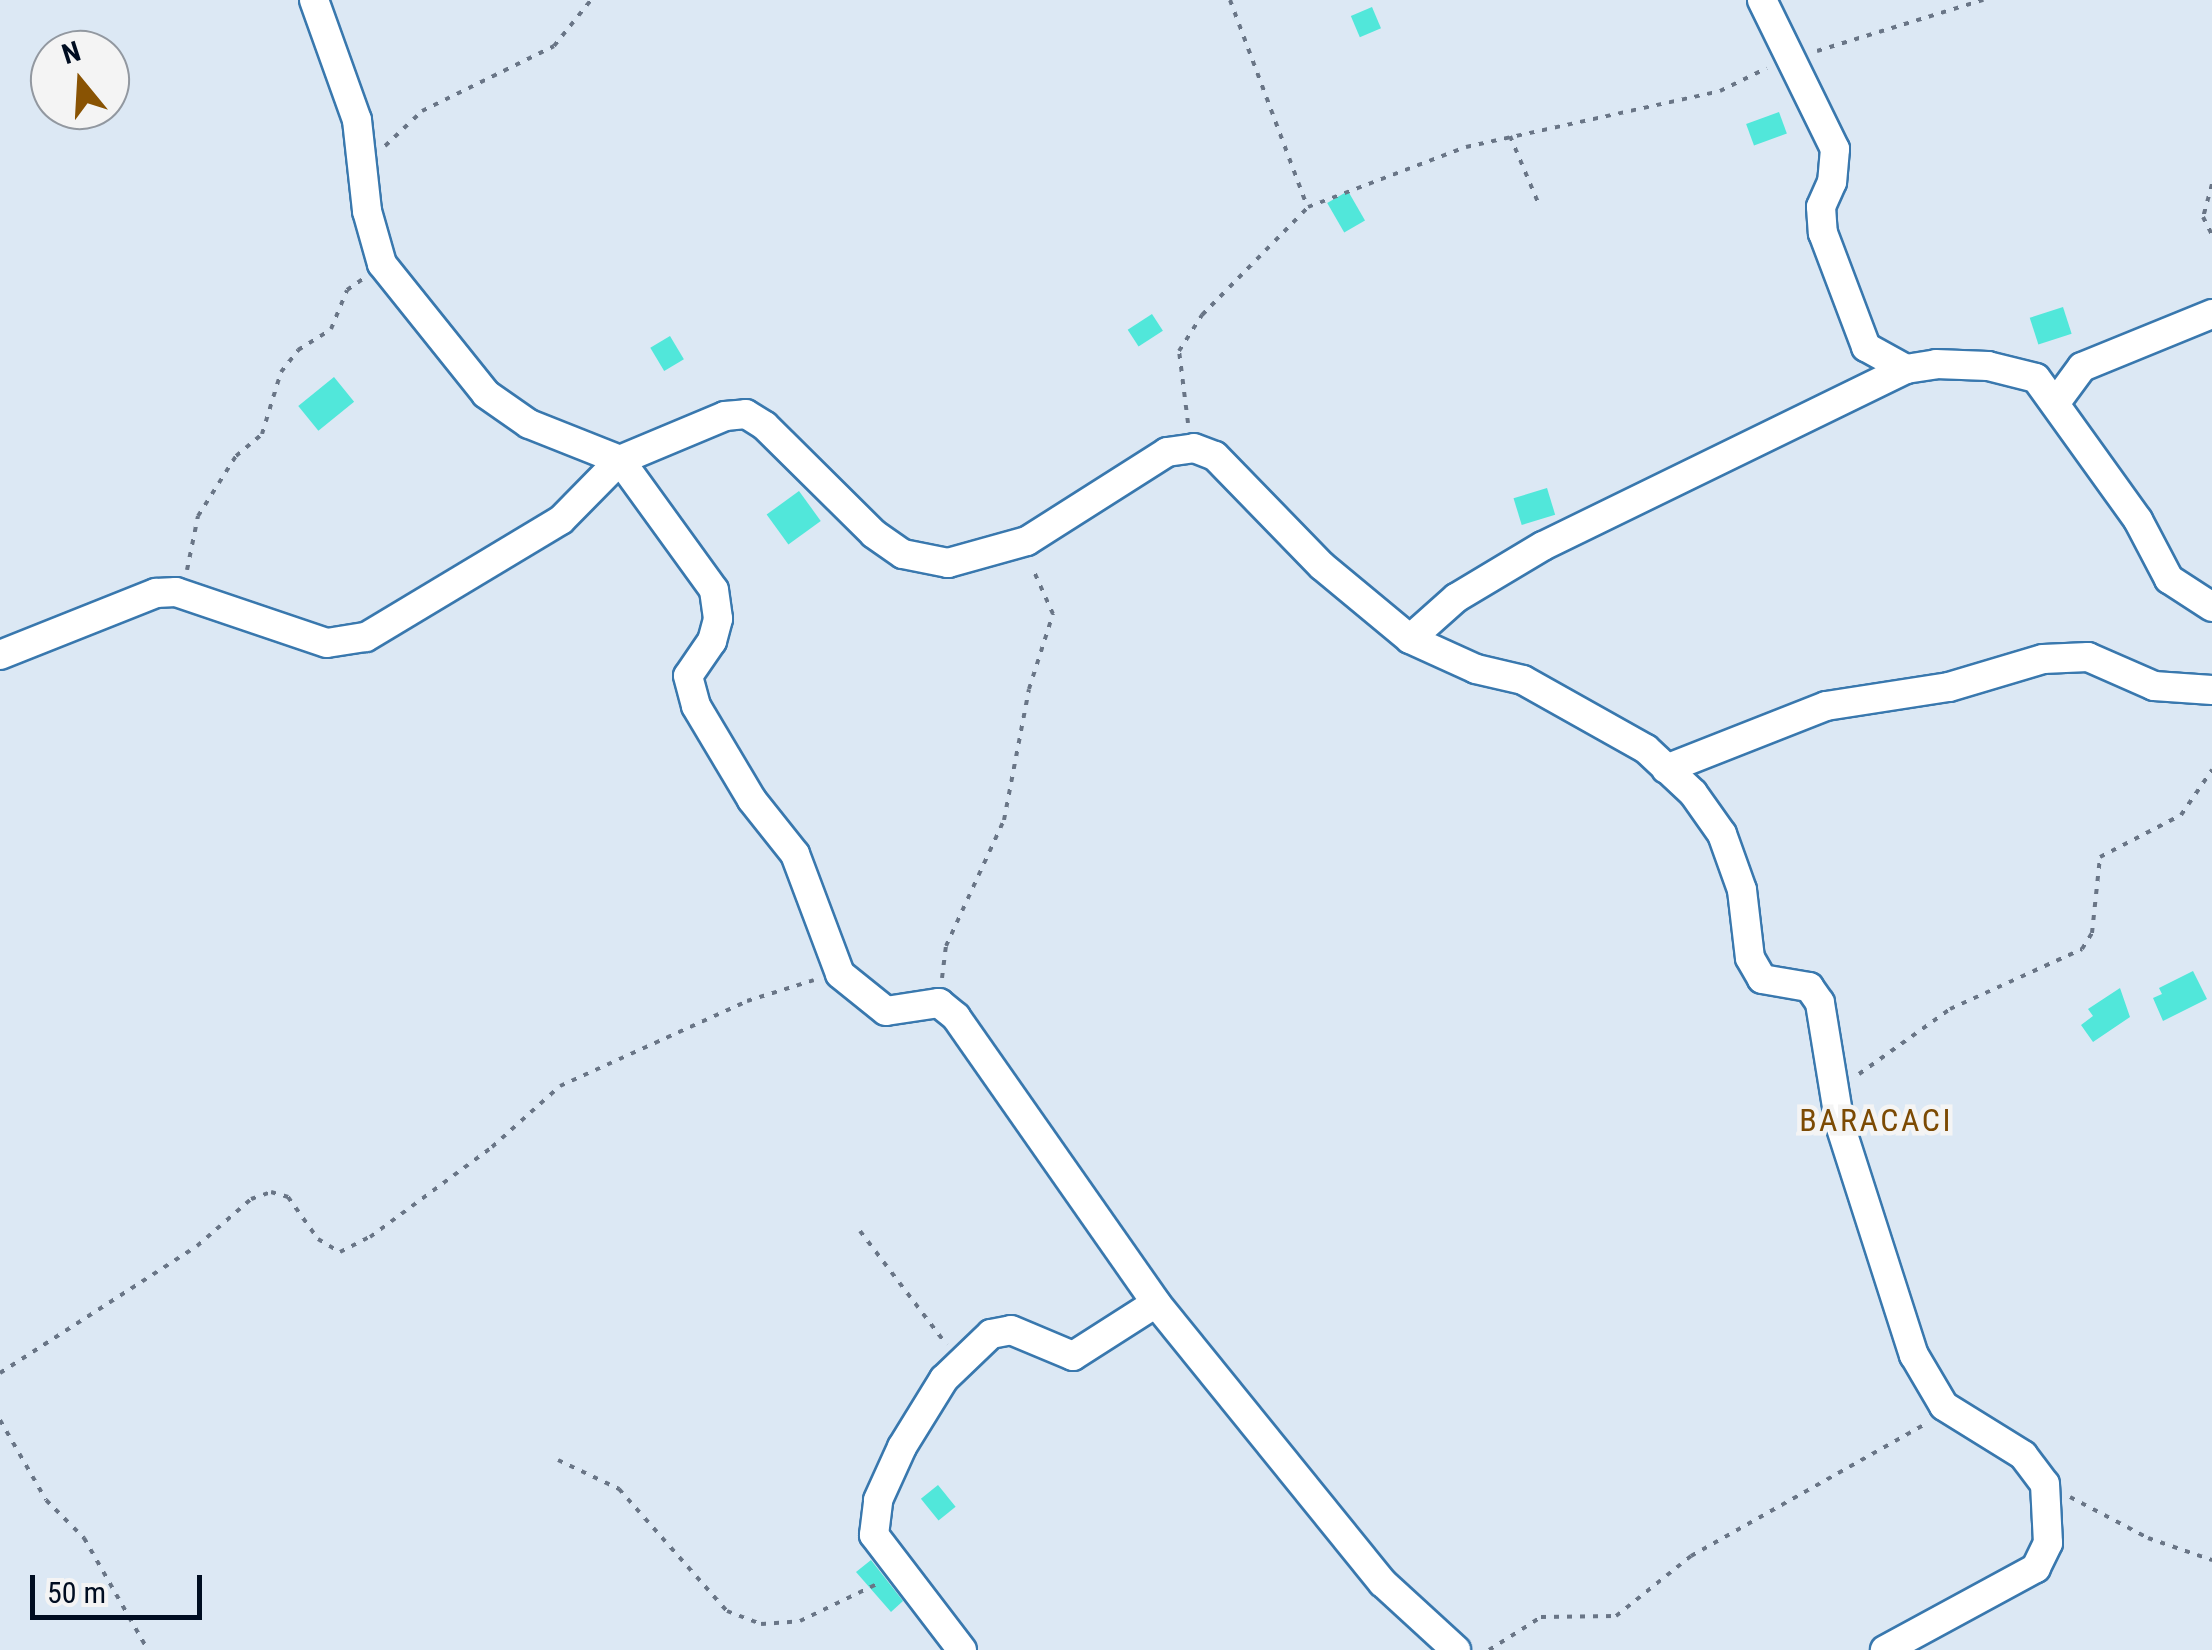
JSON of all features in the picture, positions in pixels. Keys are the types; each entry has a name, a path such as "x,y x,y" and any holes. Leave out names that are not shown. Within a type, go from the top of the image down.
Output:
{"street":[{"path":"314,0 366,163 367,210 382,264 486,394 529,424 620,460 714,590 718,619 712,641 688,676 696,706 752,800 795,854 840,974 886,1011 939,1002 1084,1192 1156,1304 1384,1583 1456,1650"},
{"path":"1762,0 1835,149 1832,182 1821,207 1822,233 1866,348 1906,370"},
{"path":"2056,401 2082,366 2212,314"},
{"path":"1410,640 1456,598 1543,546 1906,370 1988,366 2036,378 2138,520 2169,579 2212,607"},
{"path":"0,656 129,602 176,592 302,637 348,643 390,626 561,520 620,460 725,416 746,414 903,554 948,563 1016,544 1167,452 1194,448 1215,456 1322,566 1410,640 1476,669 1522,680 1592,714 1693,793 1722,834 1742,890 1750,958 1762,979 1808,987 1820,1003 1832,1086 1914,1354 1944,1406 2023,1455 2045,1484 2048,1544 2036,1568 1885,1650"},
{"path":"1666,769 1826,706 1949,687 2043,659 2088,657 2154,686 2212,690"},
{"path":"962,1650 897,1571 874,1535 878,1500 902,1447 958,1361 990,1334 1010,1330 1073,1356 1156,1304"}],"path":[{"path":"366,163 422,112 554,46 590,0"},
{"path":"1230,0 1308,207"},
{"path":"1788,58 1984,0"},
{"path":"1194,448 1178,386 1179,351 1202,315 1308,207 1346,188 1510,136 1750,80 1774,56 1775,30"},
{"path":"1510,136 1540,208"},
{"path":"2212,184 2203,217 2212,235"},
{"path":"176,592 191,564 198,516 236,456 262,434 281,372 298,350 331,329 347,290 382,264"},
{"path":"939,1002 946,946 1004,820 1029,689 1053,614 1047,588 1016,544"},
{"path":"1832,1086 1882,1063 1950,1009 2082,949 2092,933 2100,857 2180,815 2212,770"},
{"path":"0,1373 197,1246 252,1200 271,1192 288,1197 318,1240 340,1252 370,1238 492,1148 560,1086 747,1001 840,974"},
{"path":"860,1231 958,1361"},
{"path":"1489,1650 1541,1617 1616,1616 1691,1556 1882,1452 1944,1406"},
{"path":"0,1420 46,1500 84,1538 148,1650"},
{"path":"558,1460 620,1490 726,1611 761,1624 800,1621 850,1602 897,1571"},
{"path":"2045,1484 2148,1538 2212,1560"}],"building":[{"path":"1372,7 1381,28 1360,37 1351,16"},
{"path":"1779,112 1787,134 1754,146 1746,124"},
{"path":"1348,191 1365,220 1344,232 1327,203"},
{"path":"2063,307 2072,334 2038,344 2030,318"},
{"path":"1152,314 1163,331 1139,347 1128,330"},
{"path":"670,336 684,359 664,371 650,348"},
{"path":"334,377 354,402 318,431 298,406"},
{"path":"1547,488 1555,515 1522,525 1514,498"},
{"path":"799,491 821,521 788,544 767,515"},
{"path":"2193,971 2207,999 2163,1021 2153,998 2162,994 2159,988"},
{"path":"2120,988 2130,1017 2093,1042 2081,1025 2093,1016 2088,1009"},
{"path":"938,1485 956,1507 939,1521 921,1499"},
{"path":"871,1560 903,1601 891,1612 856,1572"}],"district":[{"name":"BARACACI","path":"1876,1120"}]}
